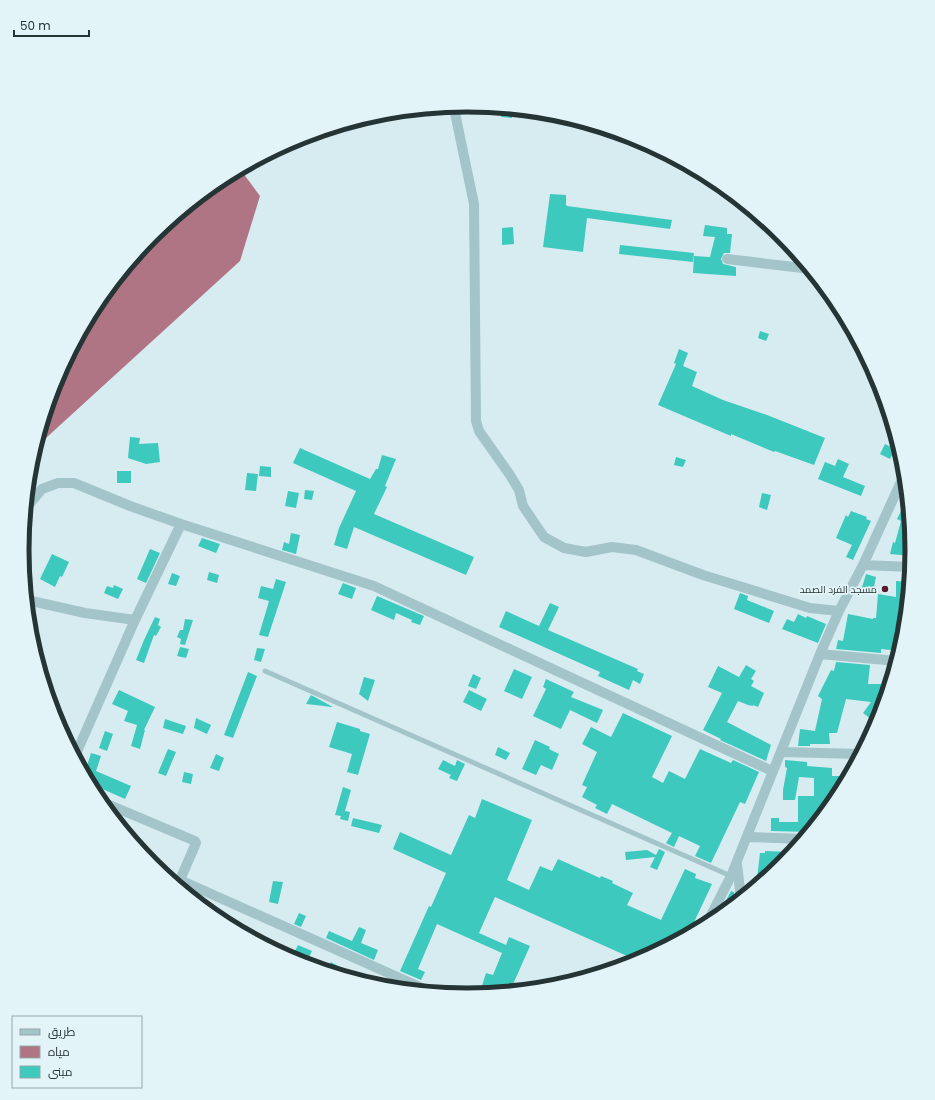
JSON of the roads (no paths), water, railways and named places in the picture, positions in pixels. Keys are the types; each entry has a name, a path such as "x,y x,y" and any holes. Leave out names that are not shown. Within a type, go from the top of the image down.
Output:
{"street":[{"path":"454,112 474,204 476,421 479,431 519,490 522,506 544,538 564,548 586,552 612,547 636,550 703,574 810,608 839,611"},
{"path":"727,259 803,268"},
{"path":"32,500 42,489 58,483 68,482 79,484 130,506 181,524 374,586 772,771"},
{"path":"711,915 731,876 820,654 901,483"},
{"path":"78,750 135,620 181,524"},
{"path":"863,565 905,567"},
{"path":"32,601 85,613 135,620"},
{"path":"820,654 892,661"},
{"path":"781,752 855,754"},
{"path":"112,806 195,841 196,843 180,881"},
{"path":"746,837 797,839"},
{"path":"737,860 740,893"},
{"path":"185,886 416,986"}],"lane":[{"path":"265,671 731,876"}],"water":[{"path":"243,173 260,196 240,261 43,441 52,409 74,356 103,306 120,283 157,240 178,220 224,185"}],"place":[{"name":"مسجد الفرد الصمد","path":"885,589"}]}
